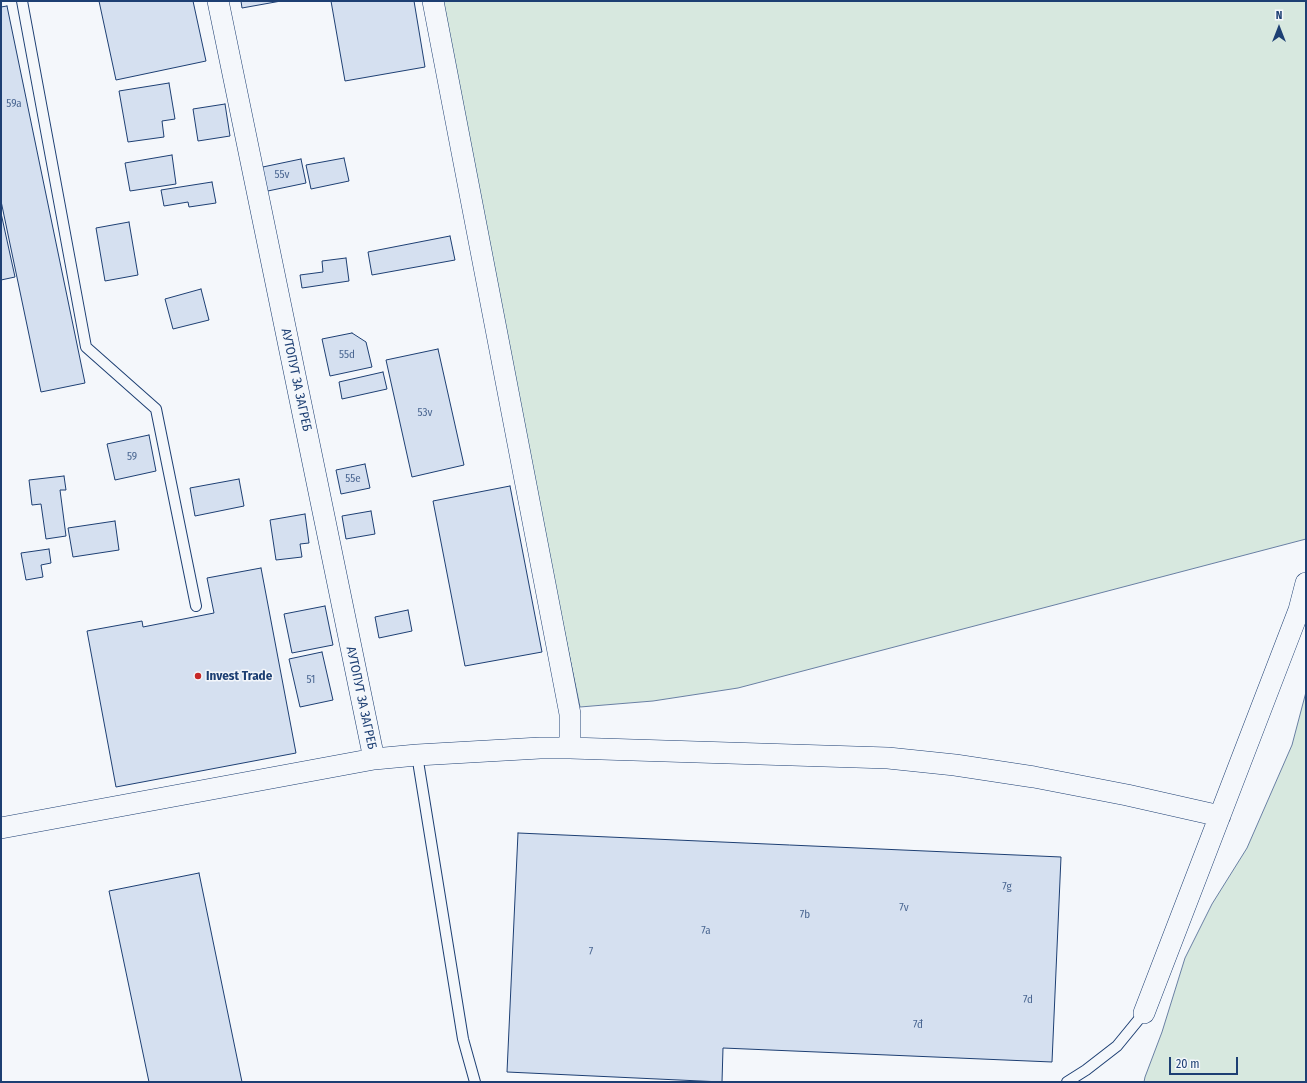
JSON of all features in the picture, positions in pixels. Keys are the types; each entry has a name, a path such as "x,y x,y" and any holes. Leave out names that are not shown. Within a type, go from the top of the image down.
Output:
{"street":[{"name":"АУТОПУТ ЗА ЗАГРЕБ","path":"218,1 374,759"},
{"path":"433,1 570,714 570,748"},
{"path":"1144,1013 1299,610 1306,583"},
{"path":"1,828 374,759 540,748 888,758 940,763 1034,777 1127,795 1220,816"}],"lane":[{"path":"22,1 86,347 156,409 196,606"},
{"path":"417,755 463,1039 475,1082"},
{"path":"1067,1082 1086,1070 1117,1046 1144,1013"}],"shaded area":[{"path":"434,1 1306,1 1306,539 738,688 653,701 580,707"},
{"path":"1306,692 1306,1082 1144,1082 1162,1032 1185,958 1212,904 1247,848 1292,745"}],"building":[{"path":"99,1 193,1 206,61 116,80"},
{"path":"241,1 281,1 242,8"},
{"path":"331,1 414,1 425,67 345,81"},
{"path":"7,6 85,383 41,392 1,201 1,7"},
{"path":"169,83 175,119 162,121 164,137 128,142 119,91"},
{"path":"225,104 230,136 198,141 193,109"},
{"path":"172,155 176,184 130,191 125,163"},
{"path":"344,158 349,181 311,189 306,165"},
{"path":"301,159 306,183 263,192 258,168"},
{"path":"212,182 216,203 189,207 188,202 164,206 161,190"},
{"path":"1,213 15,277 1,280"},
{"path":"129,222 138,275 105,281 96,228"},
{"path":"450,236 455,260 372,275 368,252"},
{"path":"346,258 349,281 302,288 300,275 323,272 322,261"},
{"path":"201,289 209,320 173,329 165,299"},
{"path":"352,333 366,342 372,367 330,376 322,339"},
{"path":"438,349 464,465 412,477 386,360"},
{"path":"383,372 387,389 342,399 339,382"},
{"path":"149,435 156,471 115,480 107,444"},
{"path":"365,464 370,488 341,494 336,470"},
{"path":"64,476 66,490 60,490 66,536 46,539 41,504 32,505 29,480"},
{"path":"239,479 244,506 195,516 190,488"},
{"path":"510,486 542,652 465,666 433,501"},
{"path":"371,511 375,534 346,539 342,516"},
{"path":"305,514 309,543 300,544 302,557 276,560 270,520"},
{"path":"115,521 119,550 73,557 68,528"},
{"path":"49,549 51,563 41,565 43,577 26,580 21,553"},
{"path":"261,568 296,753 116,787 87,631 142,621 143,627 214,613 207,578"},
{"path":"325,606 333,645 292,653 284,614"},
{"path":"408,610 412,631 379,638 375,617"},
{"path":"322,652 333,700 300,707 289,659"},
{"path":"518,833 1061,857 1052,1062 723,1048 722,1082 507,1072"},
{"path":"199,873 242,1082 149,1082 109,891"}],"place":[{"name":"Invest Trade","path":"198,676"}]}
